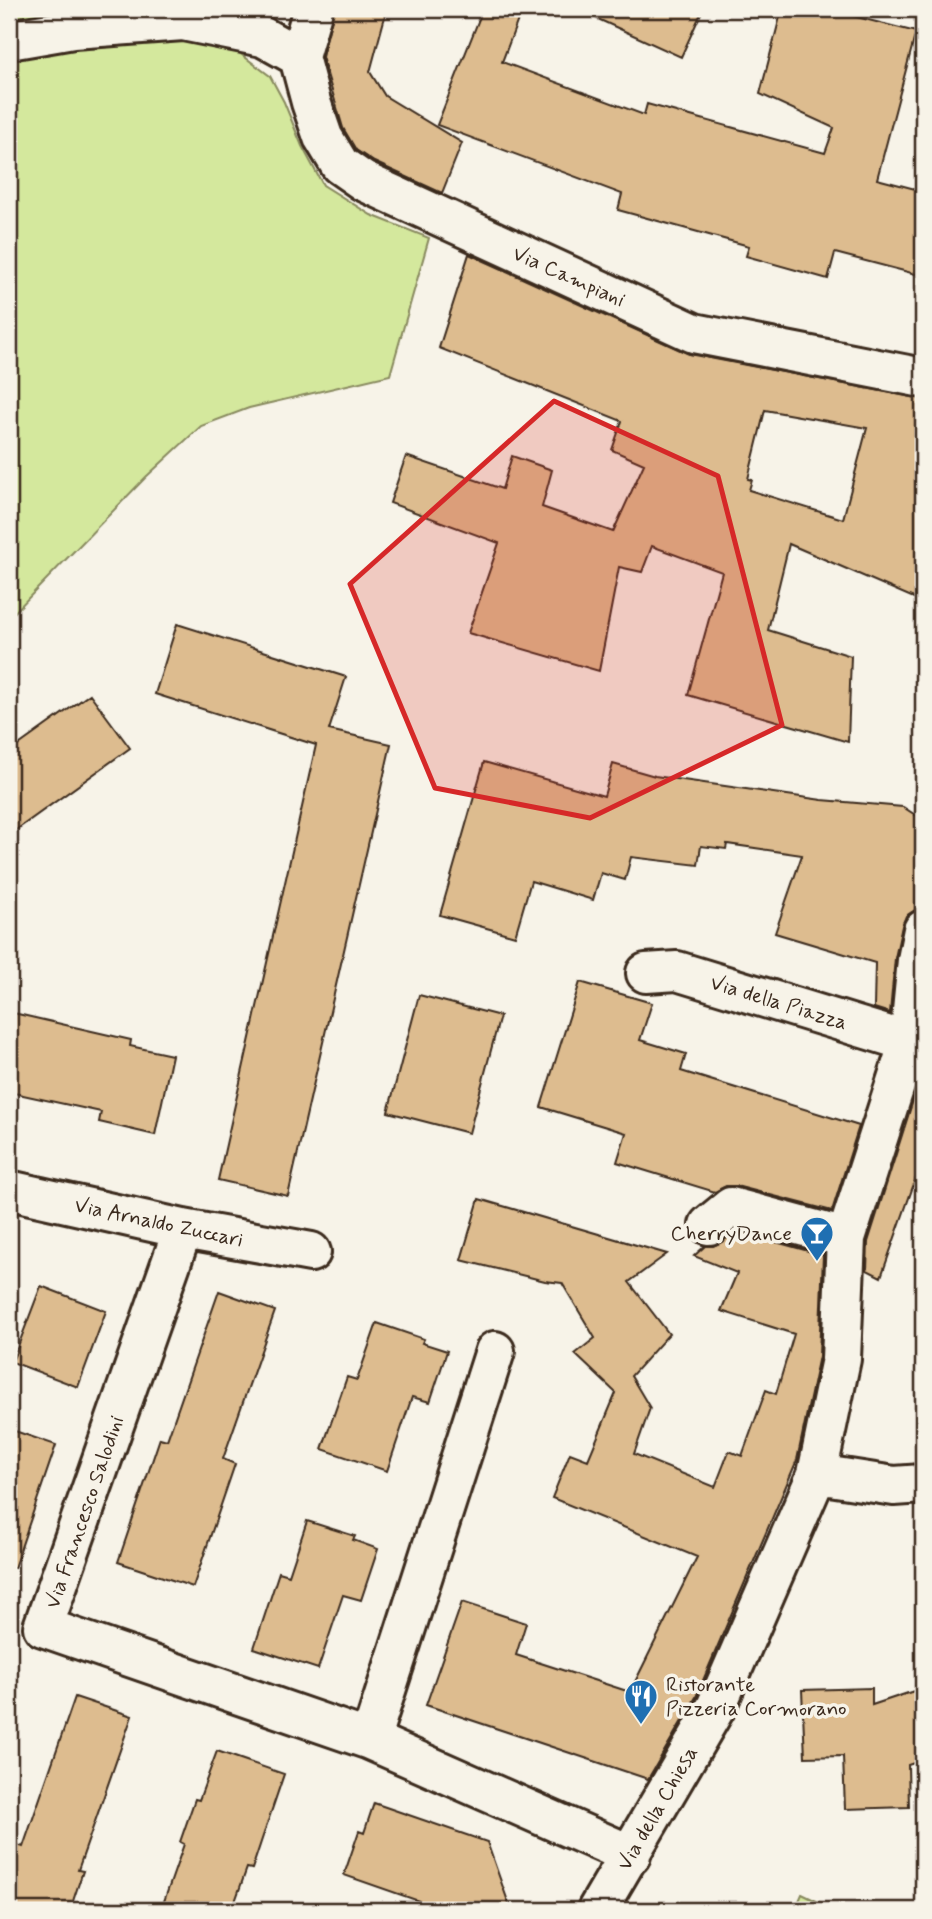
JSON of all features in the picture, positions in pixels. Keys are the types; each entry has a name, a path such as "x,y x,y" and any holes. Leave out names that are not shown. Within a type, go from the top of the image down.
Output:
{"street":[{"path":"9,40 74,29 183,21 263,37 299,57 313,9"},
{"name":"Via Campiani","path":"299,57 323,137 340,165 363,181 694,333 923,379"},
{"path":"923,930 917,960 909,1042 846,1238 841,1359 817,1474 894,1486 923,1484"},
{"name":"Via della Piazza","path":"646,973 677,971 909,1042"},
{"name":"Via Arnaldo Zuccari","path":"9,1190 183,1229 311,1252"},
{"path":"709,1225 731,1207 846,1238"},
{"name":"Via Francesco Salodini","path":"183,1229 43,1627 370,1740 631,1855"},
{"path":"370,1740 495,1352"},
{"name":"Via della Chiesa","path":"597,1910 716,1707 817,1474"}],"highlighted area":[{"path":"554,401 718,476 782,725 590,818 435,788 350,584"}],"green space":[{"path":"9,9 71,9 70,14 9,27"},
{"path":"178,34 238,52 270,76 323,185 371,215 429,238 390,375 249,408 201,426 146,477 9,618 9,55"},
{"path":"802,1894 835,1910 795,1910"}],"building":[{"path":"334,9 387,9 370,72 385,96 462,143 442,193 374,162 356,150 343,128 322,57"},
{"path":"483,9 522,9 502,62 644,115 647,104 825,153 834,128 760,94 782,9 825,9 916,32 877,179 923,191 923,276 835,253 828,279 746,256 749,246 618,210 622,194 437,125"},
{"path":"576,9 703,9 681,57"},
{"path":"469,254 689,354 923,399 923,602 789,544 768,630 851,656 848,742 688,695 722,572 652,546 642,572 619,567 599,671 468,633 499,543 390,503 406,456 502,489 512,456 552,470 542,507 613,532 644,464 612,450 622,421 439,348","holes":["765,410 867,428 843,519 749,490 752,480 748,479"]},
{"path":"177,624 346,677 329,730 391,744 288,1196 218,1180 316,745 155,694"},
{"path":"90,694 130,748 9,835 9,752"},
{"path":"484,762 604,796 613,764 655,776 822,800 903,807 923,820 923,868 915,910 906,916 902,926 895,958 890,1013 874,1008 875,963 775,933 802,855 727,844 726,849 701,846 698,865 631,857 625,880 601,873 593,900 531,881 515,936 440,915"},
{"path":"580,982 652,1003 640,1040 686,1054 681,1071 859,1126 832,1211 736,1186 726,1186 715,1192 617,1162 626,1133 541,1107"},
{"path":"419,995 500,1016 469,1133 388,1112"},
{"path":"9,1012 131,1040 130,1046 172,1055 155,1135 99,1122 101,1112 9,1092"},
{"path":"923,1069 923,1158 881,1277 867,1270 868,1242"},
{"path":"479,1199 667,1254 629,1282 669,1334 631,1376 650,1408 634,1454 715,1487 729,1451 742,1456 766,1390 776,1394 794,1334 721,1311 737,1273 694,1256 705,1246 722,1242 736,1231 823,1255 819,1356 797,1460 696,1697 648,1779 426,1705 462,1602 526,1623 516,1655 630,1692 697,1557 552,1498 570,1453 588,1460 616,1393 575,1354 595,1338 562,1283 461,1260"},
{"path":"41,1286 106,1311 78,1387 12,1362"},
{"path":"219,1291 275,1311 223,1459 235,1464 193,1587 118,1562 160,1438 167,1440"},
{"path":"377,1323 424,1339 422,1343 447,1351 430,1402 412,1397 387,1471 322,1449 347,1377 357,1380"},
{"path":"9,1429 56,1445 14,1568 9,1567"},
{"path":"307,1521 355,1536 353,1540 378,1549 361,1600 343,1595 318,1669 254,1648 279,1572 289,1575"},
{"path":"872,1688 872,1705 923,1688 923,1760 908,1765 909,1807 845,1809 843,1756 805,1757 802,1690"},
{"path":"75,1697 132,1716 78,1870 83,1871 70,1910 9,1910 9,1842 23,1847"},
{"path":"217,1751 284,1774 252,1869 247,1868 232,1910 161,1910 184,1844 180,1842 195,1799 199,1800"},
{"path":"374,1803 487,1842 511,1910 422,1910 419,1901 344,1875 359,1831 364,1833"}],"place":[{"name":"CherryDance","path":"817,1263"},
{"name":"Ristorante Pizzeria Cormorano","path":"641,1726"}]}
